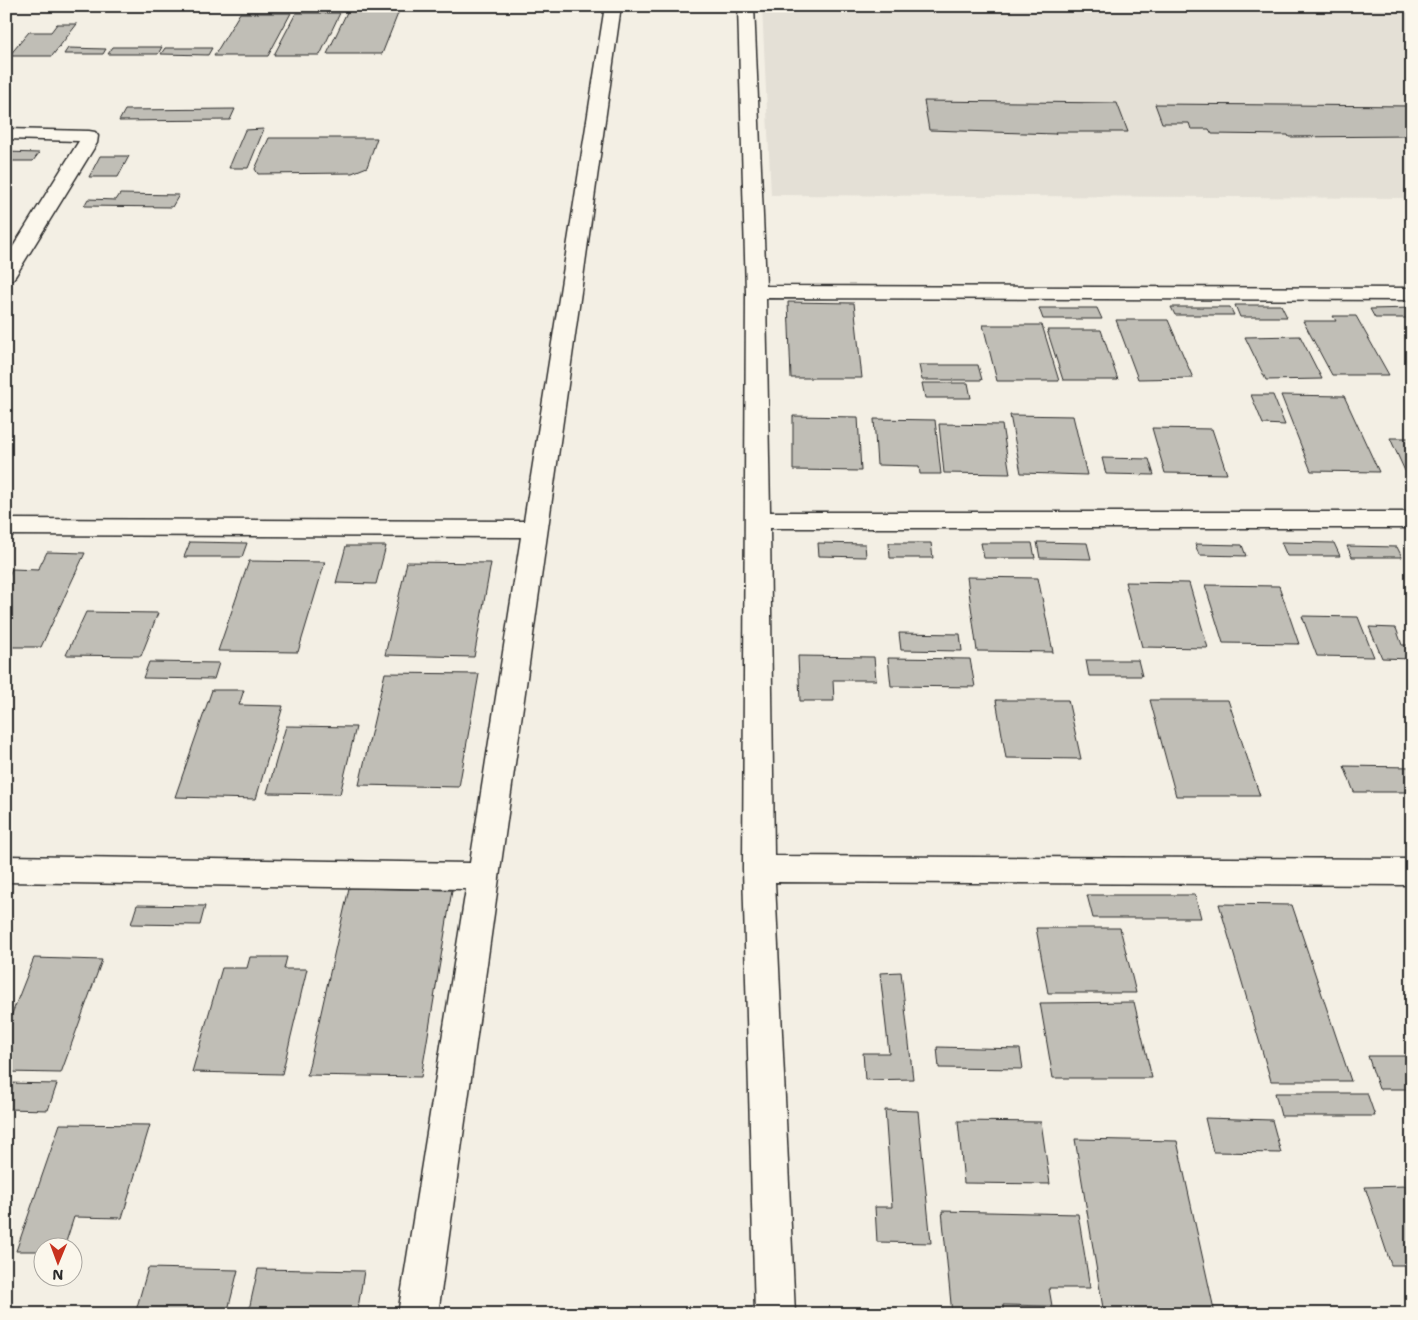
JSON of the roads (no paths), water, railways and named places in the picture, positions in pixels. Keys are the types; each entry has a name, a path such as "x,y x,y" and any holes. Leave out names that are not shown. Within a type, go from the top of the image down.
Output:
{"street":[{"path":"418,1314 613,6"},
{"path":"746,6 756,292 759,869 775,1314"},
{"path":"6,134 76,134 89,136 88,143 6,275"},
{"path":"756,292 1412,294"},
{"path":"758,520 1412,520"},
{"path":"6,527 535,529"},
{"path":"6,869 483,876"},
{"path":"759,869 1412,872"}]}
